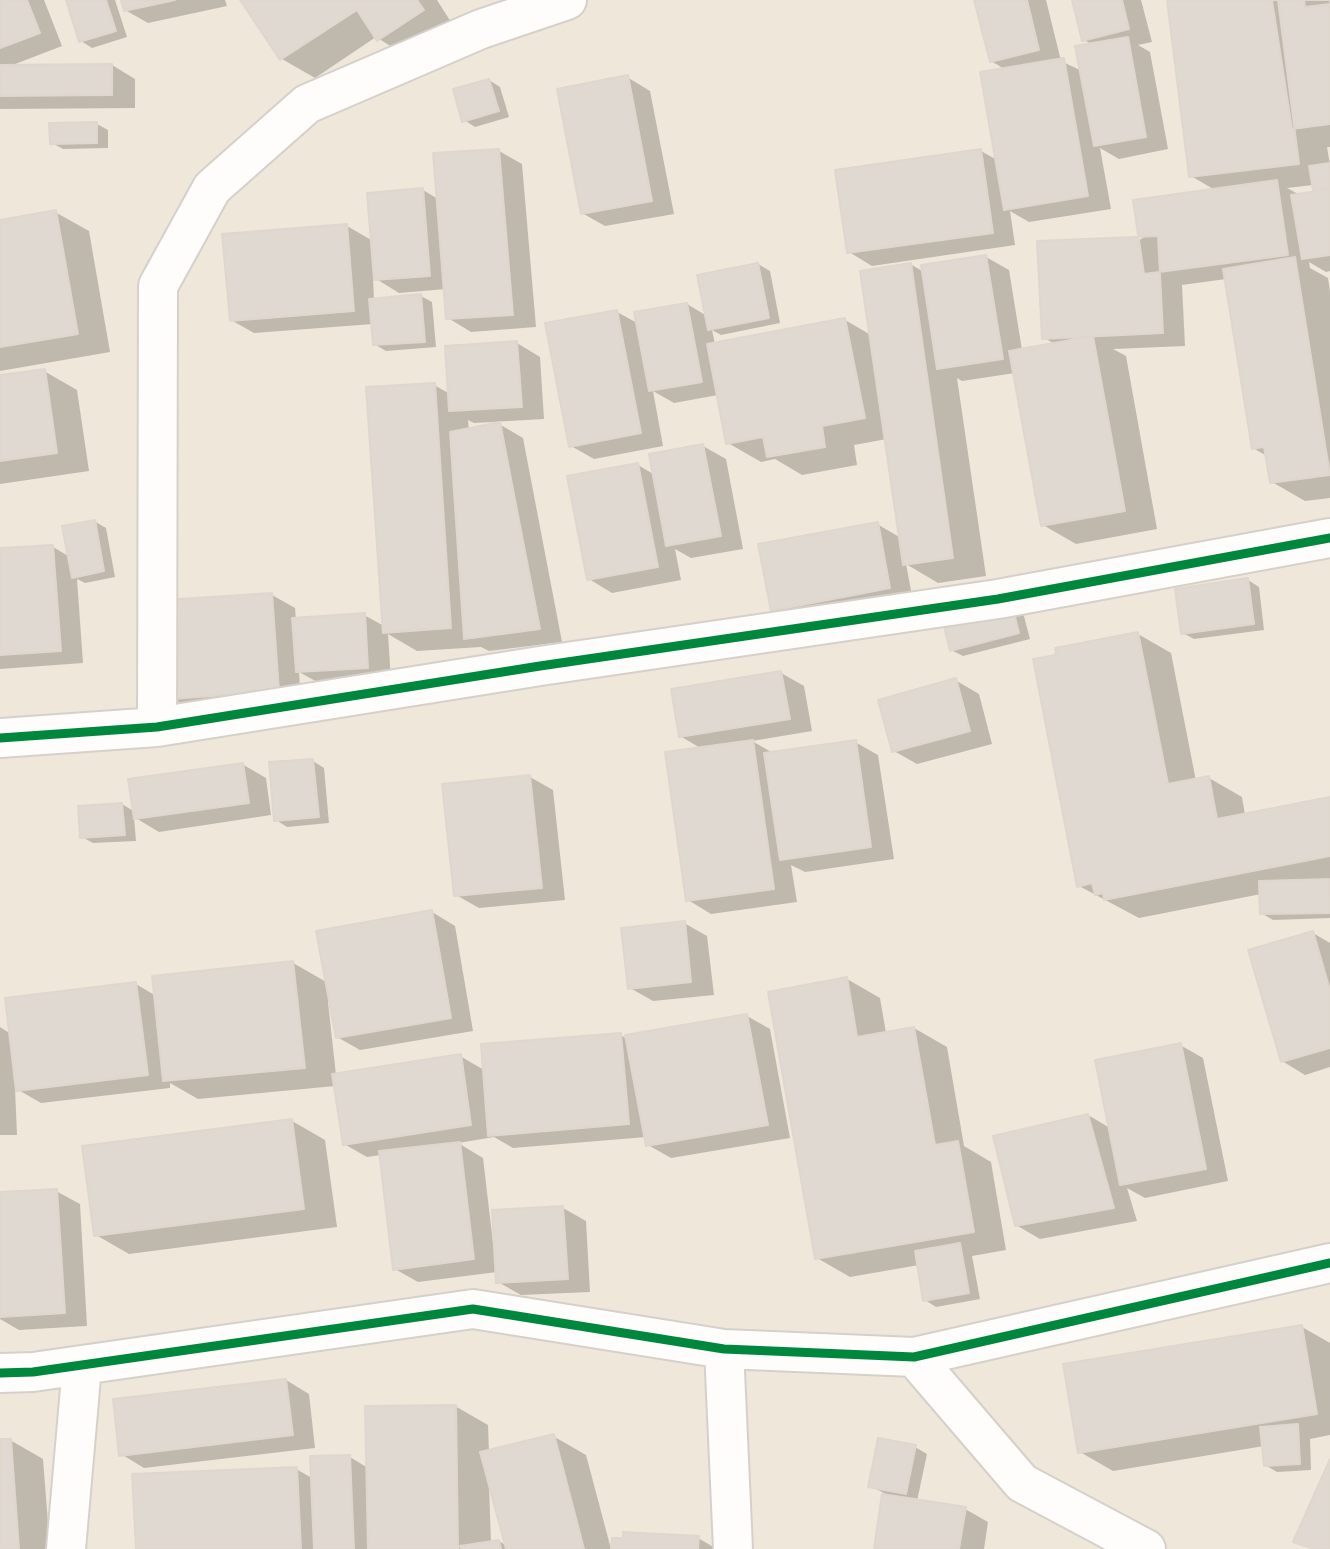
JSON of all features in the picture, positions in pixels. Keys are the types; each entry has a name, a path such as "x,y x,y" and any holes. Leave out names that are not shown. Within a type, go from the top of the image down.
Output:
{"street":[{"path":"157,727 158,286 212,188 307,104 481,29 567,0"},
{"path":"0,738 157,727 540,666 998,599 1330,538"},
{"path":"0,1373 33,1373 472,1309 724,1349 914,1357 1330,1263"},
{"path":"724,1349 733,1549"},
{"path":"914,1357 1022,1483 1146,1549"},
{"path":"66,1549 82,1366"}],"shaded area":[{"path":"0,0 1330,0 1330,1549 0,1549"}],"building":[{"path":"0,0 27,0 40,33 0,48"},
{"path":"66,0 106,0 116,31 79,42"},
{"path":"121,0 175,0 124,11"},
{"path":"240,0 417,0 424,10 377,41 357,10 280,60"},
{"path":"974,0 1027,0 1039,50 990,62"},
{"path":"1072,0 1122,0 1129,29 1082,41"},
{"path":"1167,0 1278,0 1299,164 1189,177"},
{"path":"1272,0 1330,0 1330,124 1292,129"},
{"path":"1304,0 1330,0 1330,4 1305,7"},
{"path":"1128,37 1146,137 1094,146 1075,46"},
{"path":"1064,58 1088,196 1004,210 980,72"},
{"path":"112,64 112,95 0,96 0,65"},
{"path":"628,75 652,201 581,214 557,89"},
{"path":"489,79 499,111 462,122 453,89"},
{"path":"97,122 97,143 50,144 49,123"},
{"path":"499,149 513,315 446,319 433,153"},
{"path":"981,149 993,233 847,253 835,170"},
{"path":"1330,163 1330,188 1313,190 1309,166"},
{"path":"1277,180 1288,255 1144,274 1133,200"},
{"path":"423,188 430,276 374,280 367,193"},
{"path":"1330,189 1330,255 1302,259 1291,195"},
{"path":"56,210 78,334 0,347 0,220"},
{"path":"347,224 354,311 230,321 222,234"},
{"path":"1158,236 1163,333 1042,339 1037,241"},
{"path":"986,255 1003,359 937,369 921,265"},
{"path":"1295,257 1330,475 1270,483 1264,447 1252,449 1223,269"},
{"path":"758,263 769,318 708,330 697,275"},
{"path":"911,263 953,558 903,565 860,271"},
{"path":"421,294 425,342 373,345 369,299"},
{"path":"687,303 702,382 649,391 634,312"},
{"path":"617,310 641,433 569,447 545,323"},
{"path":"845,318 865,418 822,426 825,447 767,457 763,437 726,444 707,344"},
{"path":"1093,336 1125,511 1041,526 1009,351"},
{"path":"517,341 522,407 449,411 445,346"},
{"path":"45,369 57,453 0,461 0,375"},
{"path":"435,383 451,628 383,633 366,387"},
{"path":"500,422 540,629 464,639 450,432"},
{"path":"703,444 721,536 666,546 649,454"},
{"path":"638,463 658,567 587,580 567,476"},
{"path":"95,520 104,571 72,578 62,526"},
{"path":"878,522 890,588 771,611 758,544"},
{"path":"53,545 61,651 0,655 0,548"},
{"path":"1248,578 1254,624 1181,634 1175,589"},
{"path":"272,593 279,691 171,699 164,600"},
{"path":"1010,597 1019,633 950,651 941,614"},
{"path":"365,613 368,668 296,672 292,618"},
{"path":"1138,632 1168,784 1209,776 1217,819 1330,797 1330,856 1104,900 1103,893 1095,895 1092,883 1077,887 1033,659 1056,655 1055,648"},
{"path":"781,671 790,719 679,737 671,689"},
{"path":"956,678 970,731 892,752 878,700"},
{"path":"753,740 774,889 686,901 665,752"},
{"path":"856,740 871,847 780,860 764,753"},
{"path":"313,759 319,817 274,821 269,762"},
{"path":"243,763 249,803 134,819 128,779"},
{"path":"530,775 542,888 454,896 442,784"},
{"path":"122,803 125,835 80,838 78,806"},
{"path":"1329,879 1330,913 1260,914 1259,881"},
{"path":"432,910 451,1018 336,1038 316,931"},
{"path":"685,921 691,982 628,989 621,928"},
{"path":"1313,931 1330,990 1330,1048 1281,1062 1248,950"},
{"path":"293,961 305,1068 163,1081 152,976"},
{"path":"847,977 857,1037 914,1027 935,1145 958,1141 974,1232 815,1259 768,992"},
{"path":"136,982 148,1075 16,1091 5,998"},
{"path":"747,1014 768,1125 646,1146 625,1035"},
{"path":"621,1033 629,1124 488,1136 481,1044"},
{"path":"1181,1043 1206,1169 1120,1185 1095,1060"},
{"path":"461,1054 471,1125 343,1145 332,1074"},
{"path":"1088,1114 1114,1208 1015,1226 993,1136"},
{"path":"292,1119 304,1209 94,1236 82,1146"},
{"path":"460,1142 474,1259 393,1270 379,1151"},
{"path":"57,1189 65,1313 0,1317 0,1192"},
{"path":"563,1206 568,1279 496,1283 492,1210"},
{"path":"960,1243 969,1293 923,1301 915,1251"},
{"path":"1302,1325 1317,1414 1078,1453 1063,1364"},
{"path":"286,1379 293,1435 119,1456 113,1399"},
{"path":"456,1405 458,1549 368,1549 365,1406"},
{"path":"1298,1424 1300,1464 1264,1466 1260,1427"},
{"path":"554,1434 584,1549 506,1549 480,1452"},
{"path":"878,1438 916,1445 906,1494 868,1487"},
{"path":"0,1439 11,1439 19,1549 0,1549"},
{"path":"350,1455 354,1549 314,1549 310,1456"},
{"path":"1330,1459 1330,1549 1314,1549 1293,1542"},
{"path":"297,1467 301,1549 136,1549 132,1474"},
{"path":"882,1494 966,1507 959,1549 874,1549"},
{"path":"623,1532 699,1536 698,1549 611,1549 612,1538 623,1538"},
{"path":"499,1540 501,1549 461,1549 460,1546"}],"cycle path":[{"path":"0,738 157,727 540,666 998,599 1330,538"},
{"path":"0,1373 33,1372 473,1309 724,1349 914,1357 1330,1263"}]}
